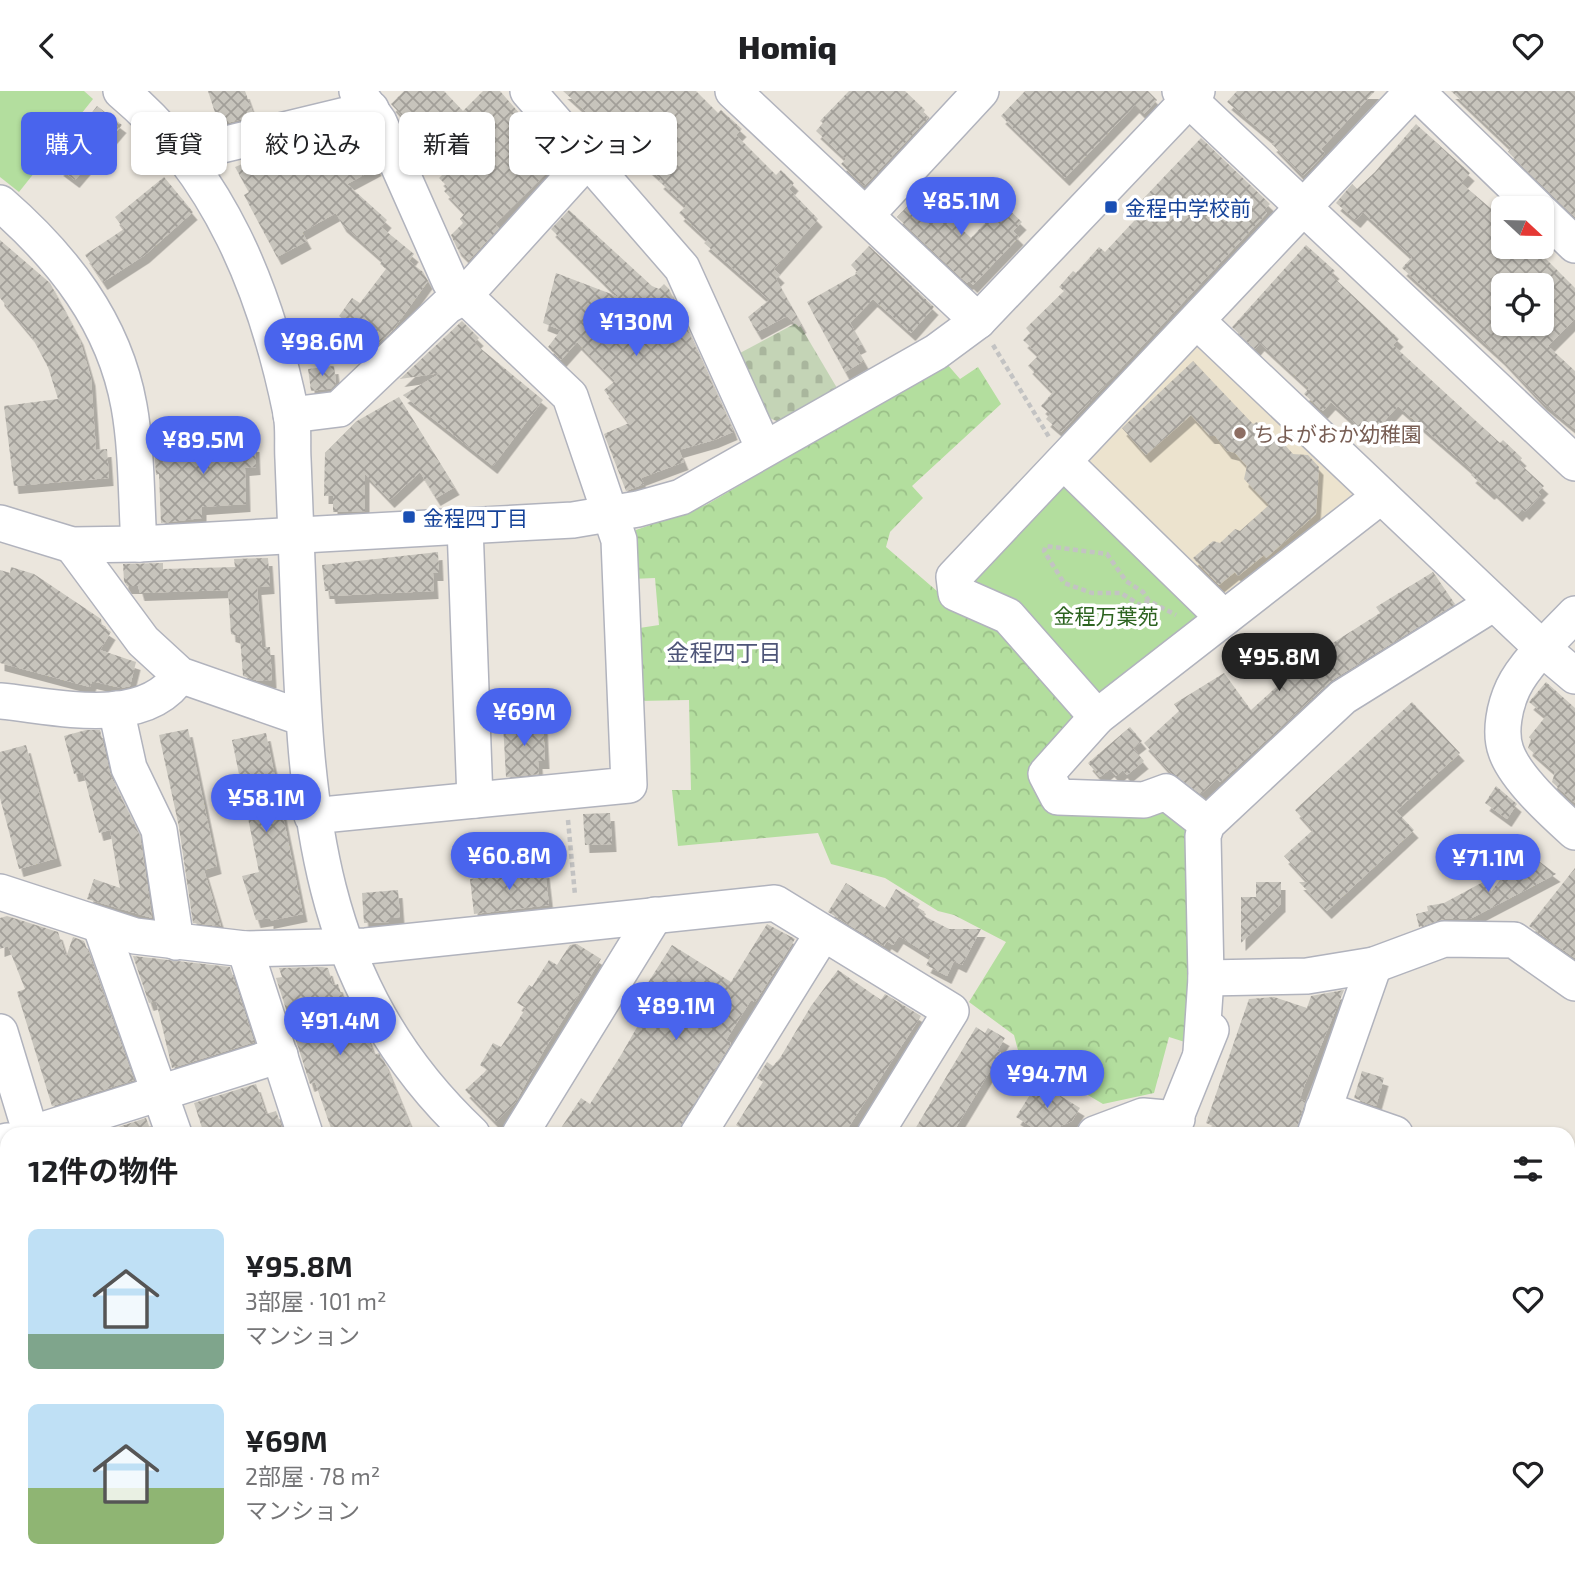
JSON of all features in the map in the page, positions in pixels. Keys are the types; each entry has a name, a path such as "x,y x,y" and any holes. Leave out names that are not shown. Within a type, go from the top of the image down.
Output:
{"street":[{"path":"121,91 142,112"},
{"path":"528,91 547,112"},
{"path":"733,91 978,321"},
{"path":"1097,717 1008,616 956,593 954,577 1065,463 1304,204 1414,91 1524,196"},
{"path":"0,523 72,545 139,544 573,520 681,497 936,352 978,321 1189,94 1575,463"},
{"path":"866,215 967,96"},
{"path":"227,141 364,100 450,282 570,396 619,540 629,786 312,816"},
{"path":"198,175 219,208 248,265 269,324 291,415 303,718 312,816 325,882 345,946 369,1000 400,1051 436,1097 465,1127"},
{"path":"291,415 339,409 447,306 463,297 574,175"},
{"path":"602,175 681,268 764,449"},
{"path":"0,203 33,232 74,279 106,333 129,405 139,544"},
{"path":"1554,225 1575,245"},
{"path":"1197,321 1494,603 1575,676"},
{"path":"1065,463 1211,628"},
{"path":"1207,824 1166,792 1144,800 1058,797 1046,774 1097,717 1381,496"},
{"path":"465,526 475,800"},
{"path":"72,545 143,641 180,675 303,718"},
{"path":"1114,1127 1143,1116 1173,1126 1201,1052 1223,977 1203,836 1207,824 1343,697 1494,603"},
{"path":"1575,614 1513,687 1503,723 1506,750 1546,804 1575,832"},
{"path":"0,701 116,709 137,707 171,690 180,675"},
{"path":"116,709 129,768 159,830 176,942"},
{"path":"0,892 101,926 176,942 245,949 345,946 775,903 951,1011 879,1127"},
{"path":"524,1127 655,915"},
{"path":"101,926 172,1127"},
{"path":"702,1127 823,933"},
{"path":"1223,977 1307,976 1374,965 1444,939 1514,940 1575,983"},
{"path":"245,949 303,1127"},
{"path":"1351,1127 1319,1122 1374,965"},
{"path":"0,1032 29,1127"},
{"path":"53,1127 280,1055"}],"path":[{"path":"978,321 1065,463"},
{"path":"1149,601 1140,605 1121,593 1092,593 1064,583 1044,551 1046,547 1107,554 1126,581 1143,592 1149,601 1211,628"},
{"path":"565,792 578,923"}],"shaded area":[{"path":"1189,346 1203,346 1355,486 1352,500 1227,596 1220,595 1087,468 1086,455"}],"green space":[{"path":"0,91 84,91 93,99 83,112 21,112 21,175 33,175 19,192 0,177"},
{"path":"798,322 837,388 779,422 767,417 740,353"},
{"path":"947,364 960,379 978,367 1001,404 912,486 923,498 890,532 886,547 945,598 1003,622 1080,710 1035,773 1166,809 1192,830 1188,1043 1169,1037 1154,1093 1103,1104 1019,1054 1014,1035 969,1002 1006,942 954,915 938,911 885,878 831,864 818,833 678,846 672,790 691,790 689,700 638,701 633,629 659,625 655,578 631,579 629,539 636,530 706,505"},
{"name":"金程万葉苑","path":"1066,487 1198,612 1196,627 1105,696 1090,695 966,588 1053,488"}],"building":[{"path":"208,91 245,91 253,112 241,112 241,119 227,123 227,112 215,112"},
{"path":"404,91 444,91 463,111 483,91 500,91 518,112 509,112 509,175 545,175 495,224 499,228 469,260 457,248 451,235 463,223 460,219 465,213 444,191 448,187 439,178 442,175 495,175 495,112 399,112 391,104"},
{"path":"563,91 696,91 718,113 721,110 742,129 736,135 776,175 781,170 794,183 789,189 818,219 774,269 780,275 776,279 802,325 799,327 787,316 757,332 748,317 769,300 704,243 708,240 679,213 686,206 659,181 661,179 657,175 677,175 677,112 586,112"},
{"path":"849,91 905,91 925,110 923,113 928,118 864,186 841,164 846,159 816,131 823,123 820,121"},
{"path":"1025,91 1148,91 1157,100 1144,114 1135,105 1065,178 1001,116"},
{"path":"1237,91 1375,91 1321,149 1325,153 1303,176 1272,144 1275,142 1227,102"},
{"path":"1451,91 1575,91 1575,217 1508,152 1511,148"},
{"path":"97,106 105,112 92,112"},
{"path":"1416,124 1470,173 1461,183 1491,209 1491,259 1546,259 1575,288 1575,319 1548,346 1575,371 1575,429 1542,402 1501,358 1402,268 1412,257 1363,212 1356,220 1336,203 1352,184 1357,189"},
{"path":"1201,138 1270,204 1264,210 1267,213 1061,432 1046,419 1050,414 1041,406 1053,392 1028,366 1039,355 1023,340 1030,333 1026,328 1064,291 1059,287 1073,271 1076,273 1099,247 1105,252 1148,206 1142,200"},
{"path":"241,165 241,175 364,175 347,184 387,220 381,227 414,254 409,261 423,272 428,281 393,330 369,352 339,329 345,321 339,316 352,298 360,303 386,269 380,264 383,260 342,224 336,213 302,232 307,241 277,257 244,195 249,192 235,167"},
{"path":"164,177 193,212 145,255 103,282 85,255 124,229 115,217"},
{"path":"922,191 971,238 1003,204 1022,222 1013,231 1019,237 973,285 969,281 967,283 897,217"},
{"path":"569,210 652,286 659,289 664,284 669,289 733,432 679,450 684,462 641,478 644,484 626,491 604,434 629,423 604,390 615,381 577,342 561,360 548,347 561,330 543,323 556,273 619,297 551,229"},
{"path":"0,240 50,283 79,337 91,378 96,450 107,449 109,478 14,486 4,406 58,399 48,367 31,335 0,298"},
{"path":"1306,245 1335,271 1331,275 1399,339 1393,345 1500,443 1503,440 1522,458 1518,462 1544,486 1538,492 1541,495 1525,512 1522,509 1518,514 1492,490 1490,492 1471,475 1474,472 1398,406 1370,437 1331,402 1323,411 1304,394 1309,388 1260,343 1255,349 1232,327"},
{"path":"869,246 934,307 911,333 873,299 850,323 862,344 856,347 864,361 845,372 807,302 858,273 851,265"},
{"path":"462,321 479,338 474,343 543,400 493,466 403,395 441,373 400,379"},
{"path":"1193,361 1253,424 1257,422 1271,438 1276,435 1293,454 1308,455 1319,467 1316,514 1266,558 1264,555 1238,576 1235,572 1219,585 1193,558 1213,541 1220,543 1235,529 1240,531 1269,505 1244,479 1247,466 1235,453 1227,451 1215,436 1210,436 1191,415 1146,455 1122,428"},
{"path":"334,366 336,384 332,388 311,391 308,369"},
{"path":"399,397 455,487 436,498 420,472 390,500 365,474 365,511 333,512 333,496 324,496 325,453 357,421"},
{"path":"231,425 233,445 255,444 256,467 245,468 246,504 202,507 202,518 161,523 159,474 156,475 154,449 212,442 210,428"},
{"path":"438,552 439,573 433,573 434,591 331,596 330,591 325,591 322,565"},
{"path":"268,558 270,586 257,587 262,647 270,647 272,680 259,681 243,676 240,637 231,634 228,590 140,593 138,586 127,586 124,581 123,564 163,563 163,569 235,567 234,559"},
{"path":"11,567 34,574 101,619 102,626 111,632 100,650 136,662 130,686 121,688 92,681 90,687 0,663 0,570 10,573"},
{"path":"1433,572 1455,604 1332,680 1220,782 1217,779 1201,794 1171,773 1144,743 1179,711 1174,704 1224,673 1251,710 1306,660 1380,613 1376,607"},
{"path":"1546,682 1575,708 1575,803 1552,782 1555,772 1528,748 1531,739 1529,737 1546,716 1529,702"},
{"path":"1412,702 1460,753 1396,811 1414,830 1327,911 1299,882 1308,882 1284,856 1313,830 1295,810"},
{"path":"543,721 545,761 538,761 539,774 506,777 503,724"},
{"path":"1130,727 1142,741 1133,748 1144,761 1127,775 1123,770 1116,776 1110,769 1100,777 1088,763"},
{"path":"188,729 217,866 204,870 221,926 193,923 179,827 159,735"},
{"path":"86,730 100,730 111,777 140,836 152,918 87,899 94,879 120,888 110,830 99,833 83,772 74,774 64,736"},
{"path":"266,733 303,914 269,921 269,918 256,920 242,876 259,872 232,740"},
{"path":"26,745 57,858 19,869 0,798 0,752"},
{"path":"1496,786 1517,804 1507,819 1485,803"},
{"path":"610,813 612,844 585,845 583,814"},
{"path":"1532,856 1556,874 1470,919 1444,919 1419,927 1416,914 1428,911 1427,906 1444,903 1485,881 1491,892 1508,869"},
{"path":"1575,868 1575,958 1529,926"},
{"path":"545,870 549,905 474,914 470,879"},
{"path":"1256,882 1281,882 1281,904 1241,943 1241,897 1256,897"},
{"path":"846,883 885,908 896,889 920,904 917,908 926,914 924,916 949,929 981,929 962,965 954,961 947,976 926,965 931,956 899,936 893,945 887,941 884,946 828,912"},
{"path":"398,890 400,917 389,918 389,922 364,923 362,893"},
{"path":"7,916 58,932 66,957 73,937 84,941 134,1080 52,1106 17,992 25,989 8,946 0,949 0,918"},
{"path":"767,924 795,939 755,1002 751,1000 726,1040 731,1043 680,1127 562,1127 581,1098 590,1104 621,1055 640,1022 628,1014 672,945 731,982"},
{"path":"577,944 601,959 544,1050 515,1103 496,1122 465,1090 487,1070 480,1065 493,1043 501,1047 526,1008 517,1003 529,985 532,987 549,960 557,965 570,945"},
{"path":"133,956 230,967 254,1042 172,1068 156,1001 149,1003"},
{"path":"279,968 328,968 333,985 338,984 350,1021 355,1019 360,1035 366,1033 374,1055 379,1053 384,1061 411,1127 331,1127 315,1082 310,1084 276,978 282,977"},
{"path":"838,970 881,1000 885,994 921,1016 849,1127 736,1125 763,1082 757,1078 767,1062 773,1066 780,1058 811,1006"},
{"path":"1344,990 1303,1089 1300,1099 1305,1101 1297,1127 1213,1127 1206,1123 1249,999 1274,997 1307,1008 1311,996"},
{"path":"976,1027 985,1033 988,1028 1005,1038 997,1051 1001,1053 956,1127 916,1127"},
{"path":"1362,1071 1384,1078 1376,1106 1354,1098"},
{"path":"1038,1082 1080,1108 1072,1121 1059,1127 1032,1127 1016,1117"},
{"path":"256,1084 266,1114 276,1111 282,1127 202,1127 194,1103"},
{"path":"146,1118 149,1127 118,1127"}],"place":[{"name":"金程中学校前","path":"1111,207"},
{"name":"ちよがおか幼稚園","path":"1240,433"},
{"name":"金程四丁目","path":"409,517"}],"district":[{"name":"金程四丁目","path":"724,652"}]}
